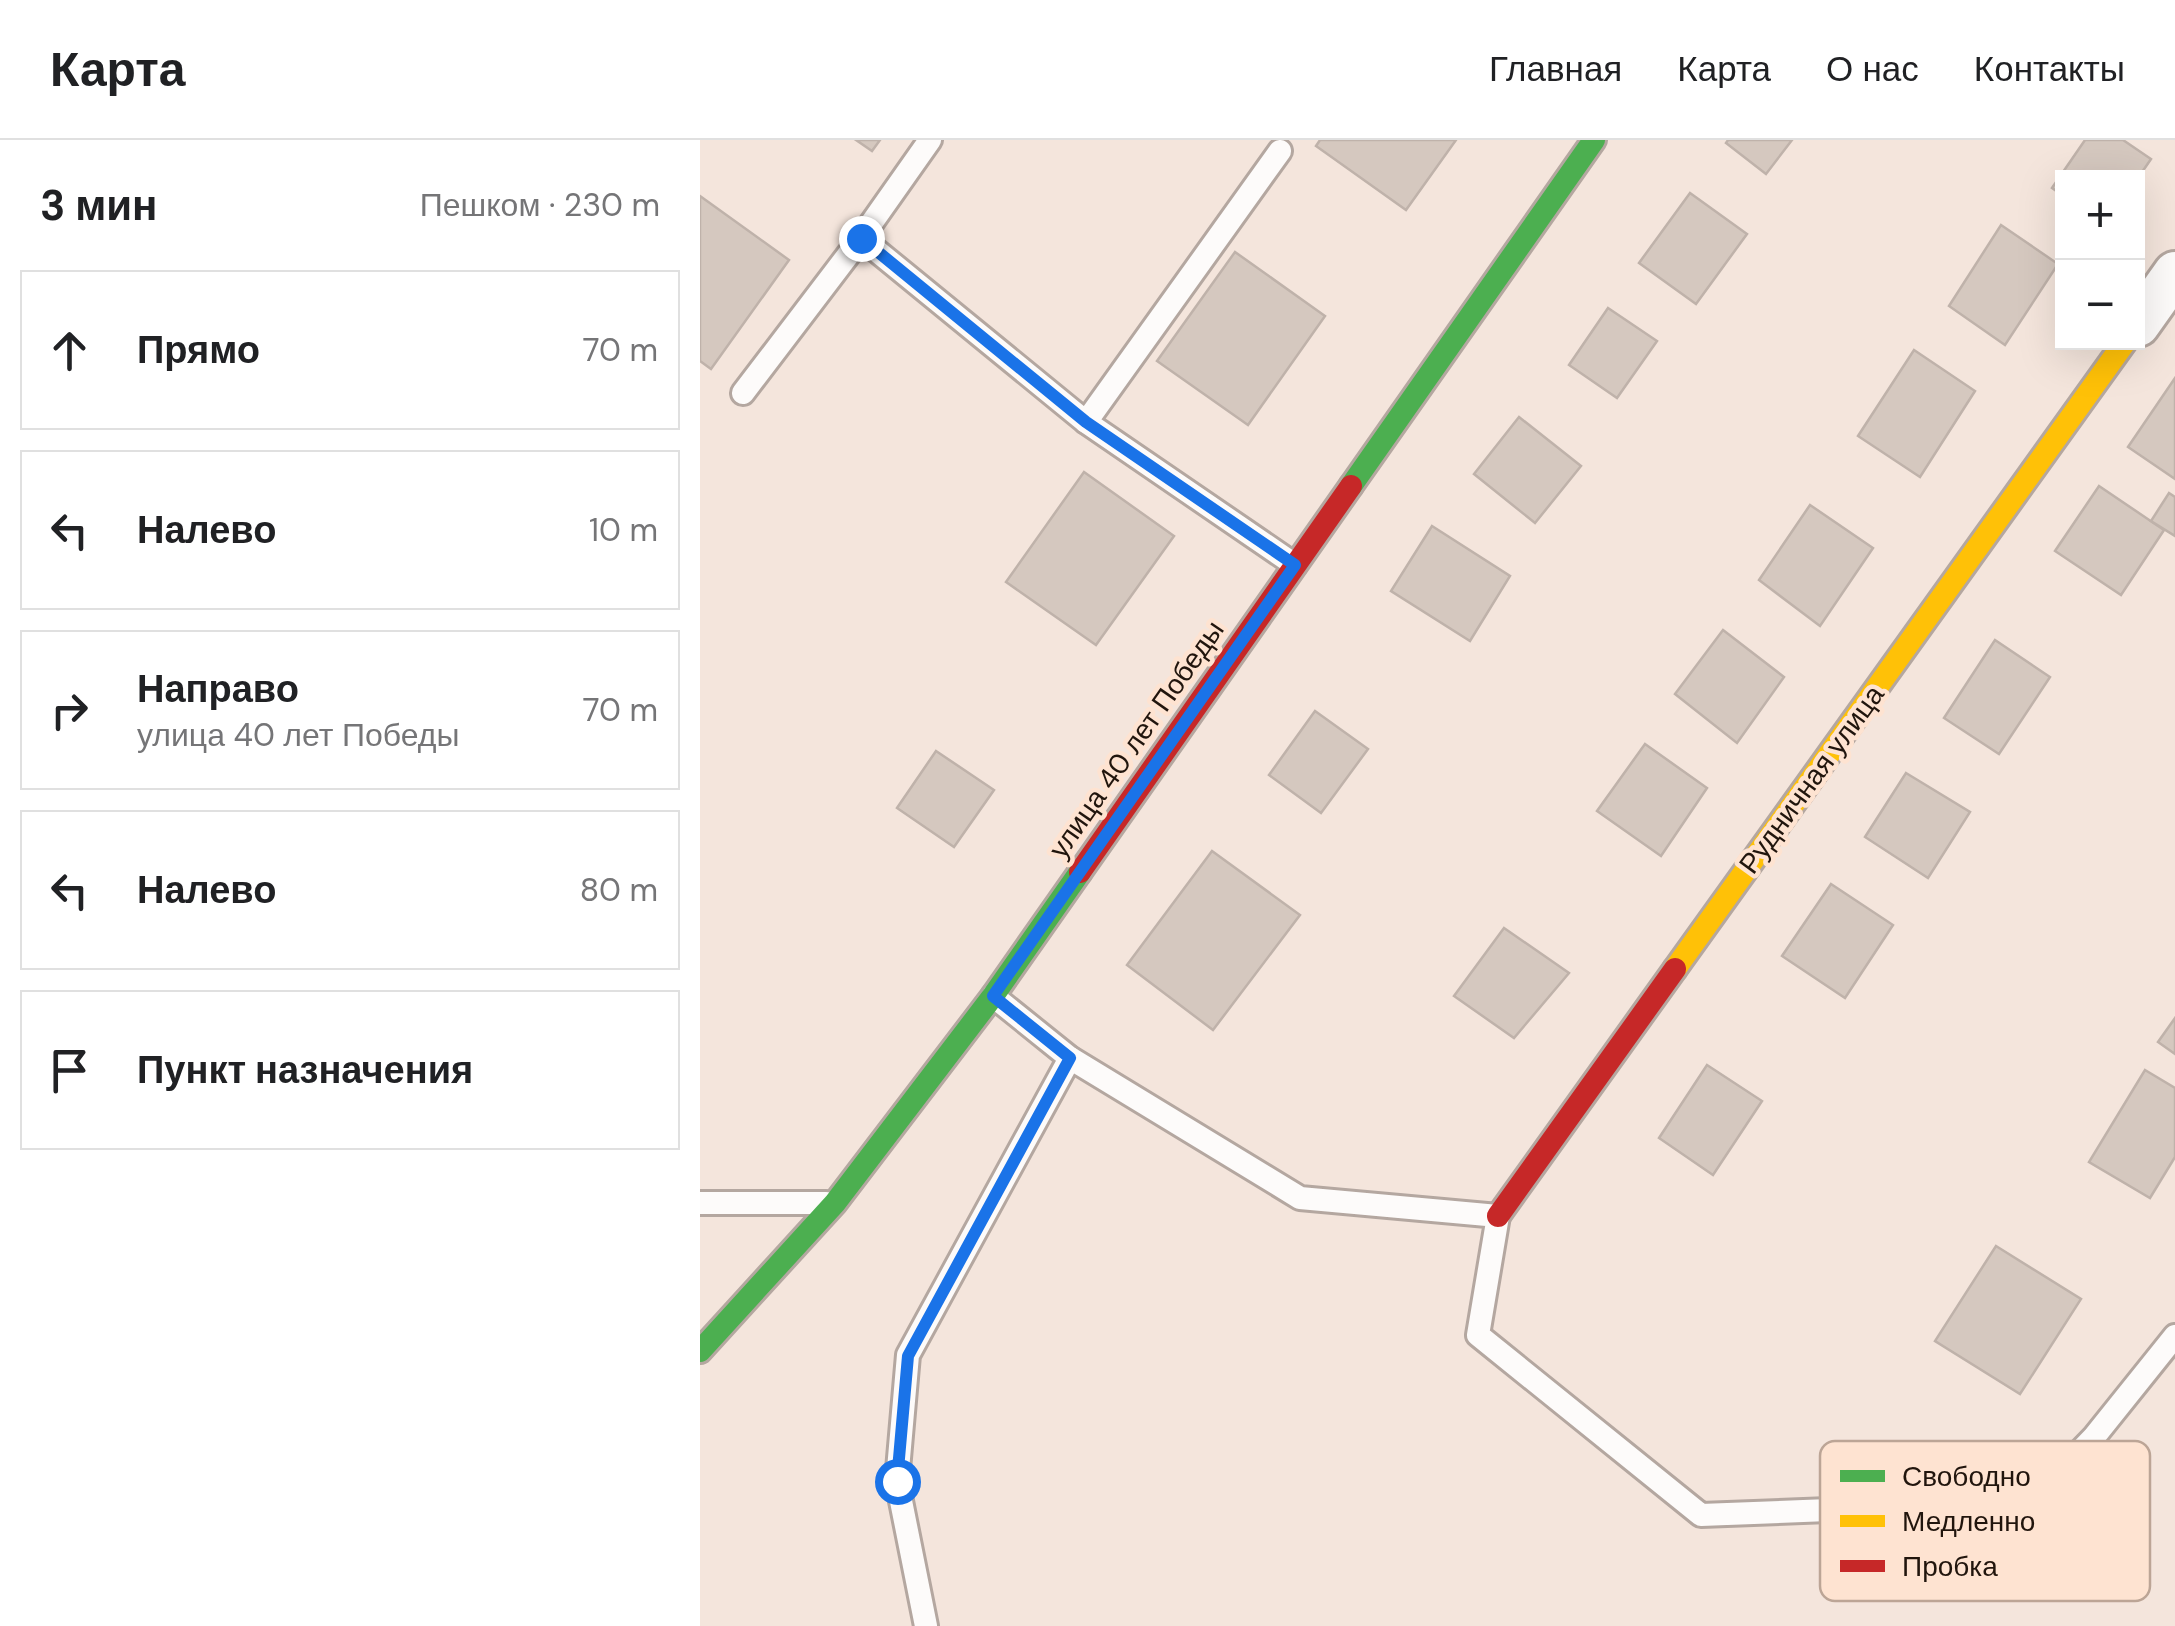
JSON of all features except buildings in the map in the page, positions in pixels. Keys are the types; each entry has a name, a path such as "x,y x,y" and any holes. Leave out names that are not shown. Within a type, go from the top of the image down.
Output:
{"main road":[{"name":"улица 40 лет Победы","path":"700,1351 834,1203 993,996 1594,140"},
{"name":"Рудничная улица","path":"1498,1216 2119,350"}],"street":[{"path":"2145,315 2175,272"}],"lane":[{"path":"743,393 930,140"},
{"path":"1086,422 1280,151"},
{"path":"861,238 1086,422 1295,565"},
{"path":"993,996 1070,1058 1300,1198 1498,1216 1478,1334 1701,1515 1820,1510"},
{"path":"926,1626 897,1481 908,1356 1070,1058"},
{"path":"700,1202 834,1203"},
{"path":"2090,1441 2175,1336"}],"traffic: fast":[{"path":"1351,486 1594,140"},
{"path":"700,1351 835,1203 993,996 1080,872"}],"traffic: slow":[{"path":"1675,969 2119,350"}],"traffic: jam":[{"path":"1080,872 1351,486"},
{"path":"1498,1216 1675,969"}],"route":[{"path":"861,238 1086,422 1295,565 993,996 1070,1058 908,1356 897,1481"}]}
